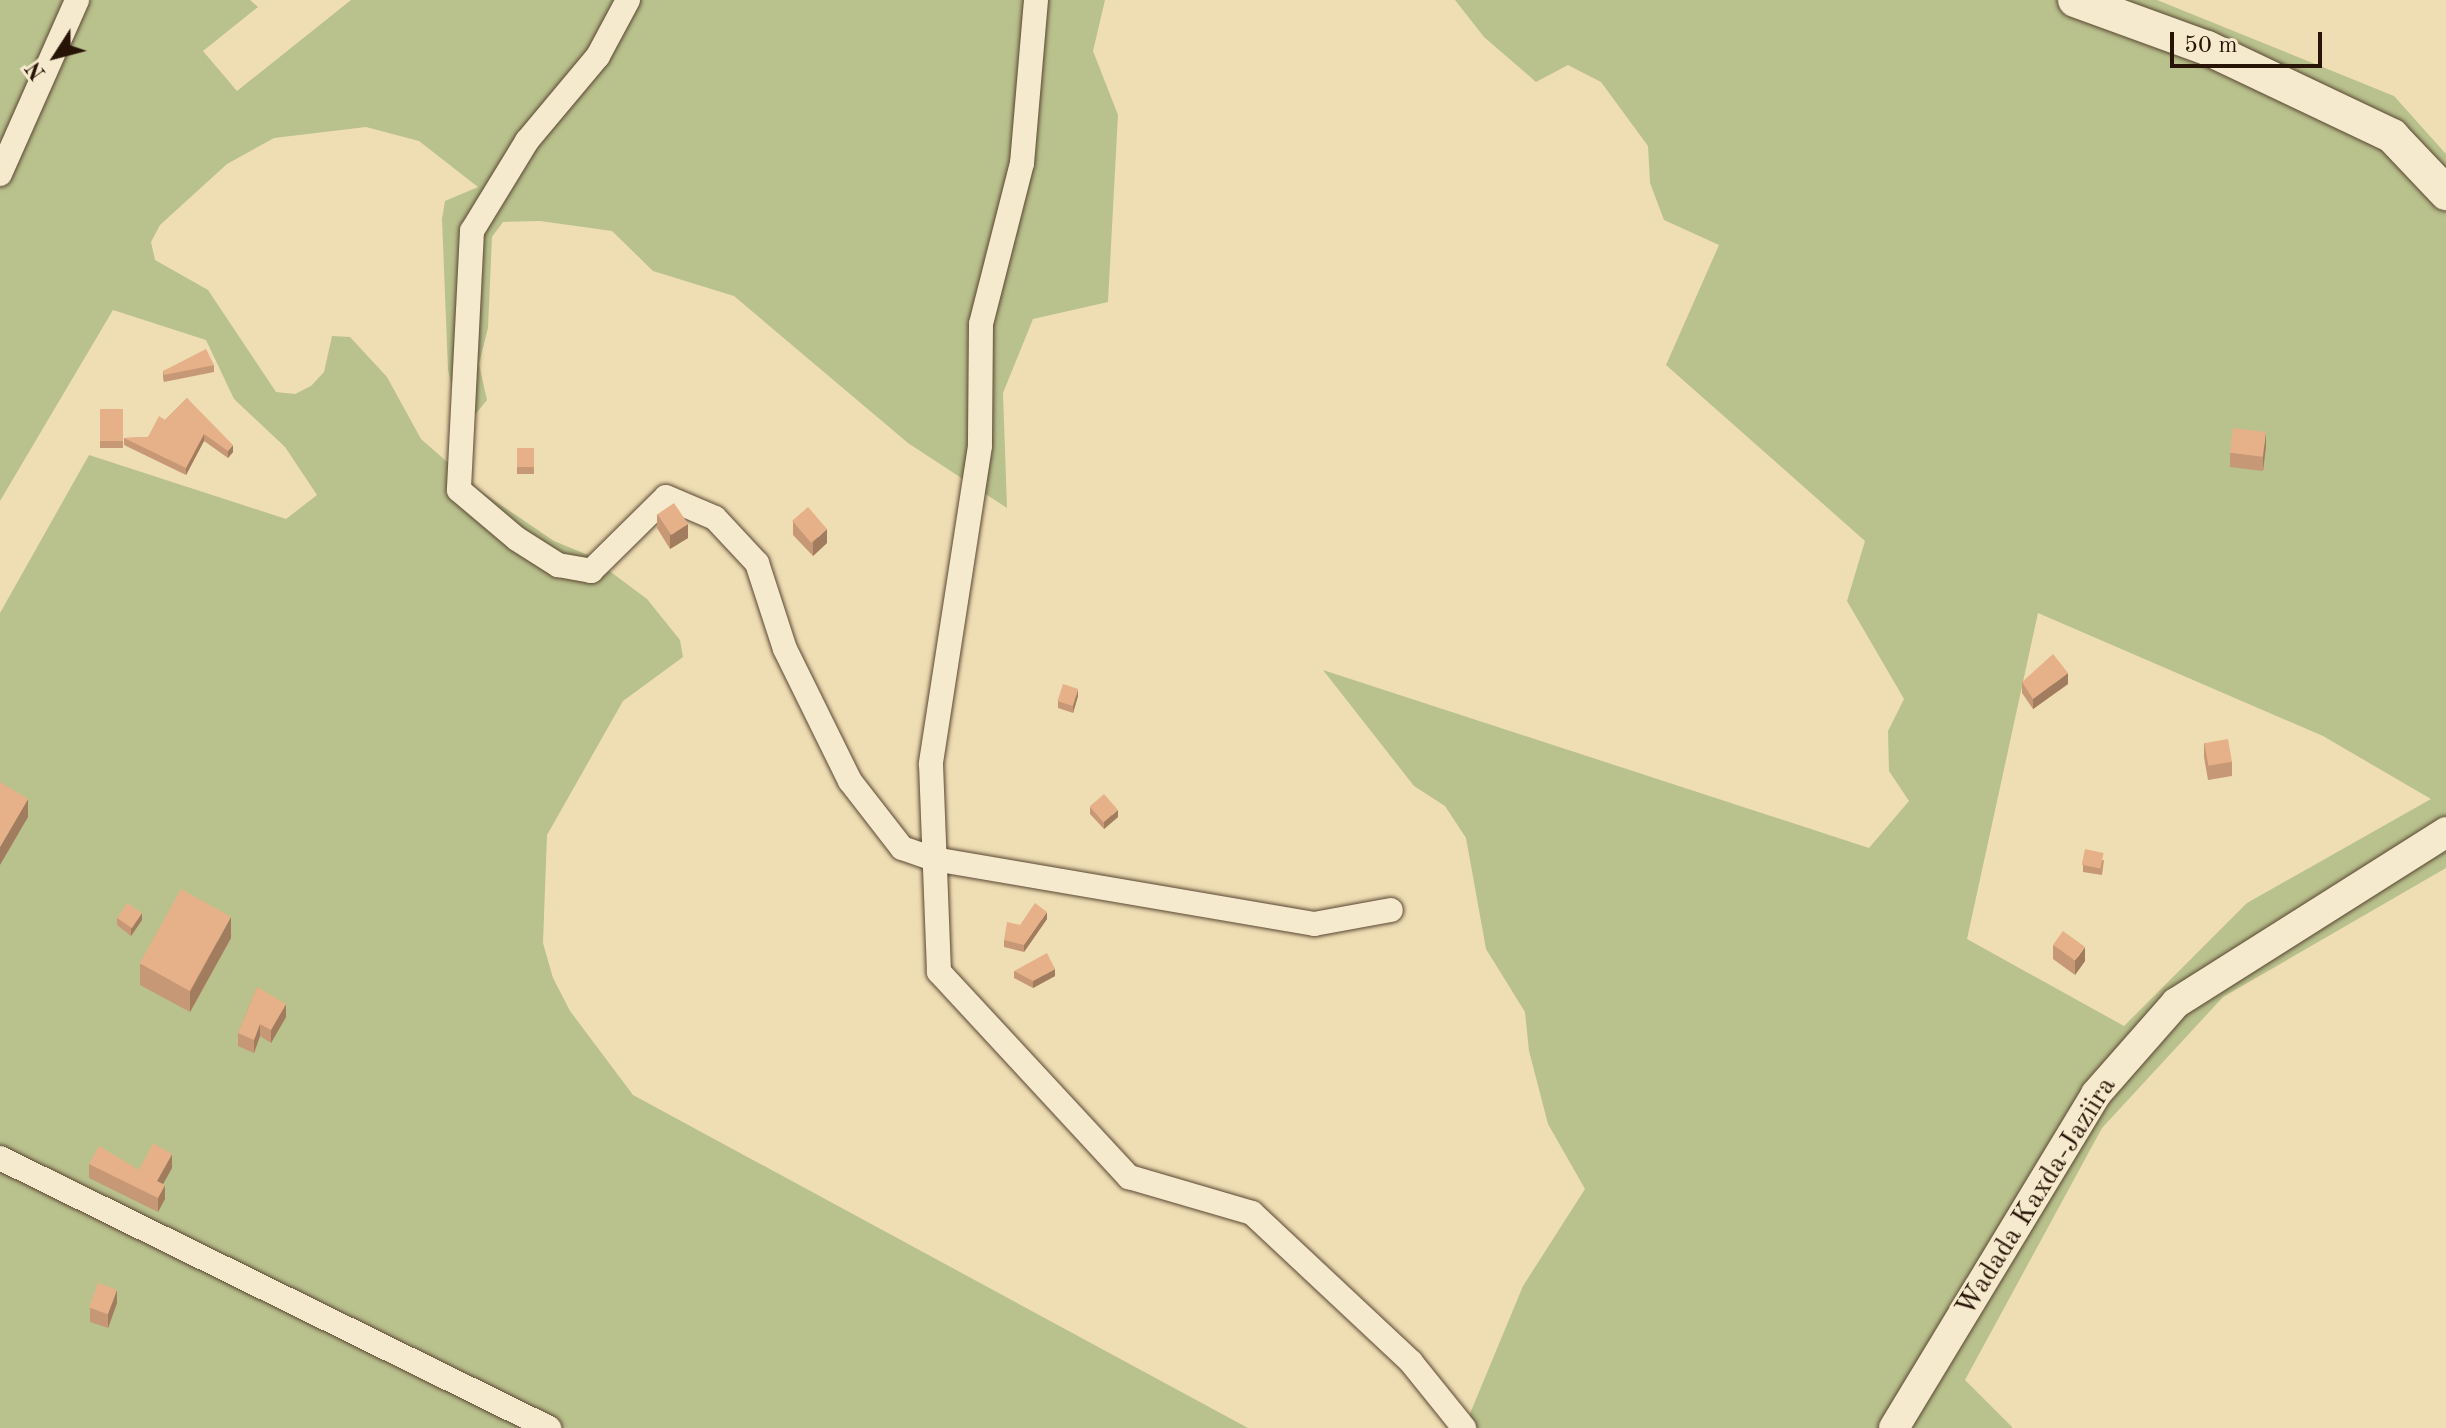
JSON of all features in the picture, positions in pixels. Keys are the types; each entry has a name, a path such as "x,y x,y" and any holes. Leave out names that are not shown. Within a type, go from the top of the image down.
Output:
{"main road":[{"path":"2075,0 2207,48 2392,136 2446,193"}],"street":[{"path":"0,174 77,0"},
{"path":"628,0 598,56 527,141 472,231 459,490 548,559 591,571 666,497 715,518 757,563 785,649 850,781 902,848 934,859 1314,924 1391,910"},
{"path":"1036,0 1022,163 981,324 980,446 931,764 939,972 1129,1177 1252,1213 1411,1362 1464,1428"},
{"name":"Wadada Kaxda-Jaziira","path":"1894,1428 2096,1094 2176,1003 2446,832"},
{"path":"0,1158 549,1428"}],"green space":[{"path":"0,0 250,0 258,7 203,51 237,91 351,0 1105,0 1093,51 1118,115 1108,302 1033,319 1003,393 1007,508 908,443 734,296 653,271 612,231 540,221 503,222 492,237 488,328 479,364 487,400 469,422 457,407 448,370 442,219 445,201 478,187 419,141 366,127 274,138 227,164 160,225 151,242 155,260 208,290 276,392 295,394 311,386 324,372 332,336 350,337 387,377 421,439 479,490 554,541 588,555 647,599 680,640 683,657 623,701 547,835 543,943 553,978 570,1011 633,1095 1248,1428 0,1428 0,613 89,455 286,519 317,495 285,447 234,399 206,340 113,310 0,501"},
{"path":"1455,0 2157,0 2394,96 2446,154 2446,868 2223,997 2102,1128 1965,1380 2013,1428 1464,1428 1523,1286 1585,1189 1548,1124 1529,1051 1525,1012 1486,949 1466,838 1445,806 1414,786 1323,670 1869,848 1909,801 1889,771 1888,731 1904,699 1847,601 1865,541 1666,365 1719,245 1664,220 1650,183 1648,146 1601,82 1568,65 1536,82 1484,37","holes":["2038,613 2323,736 2431,799 2247,903 2124,1026 1967,939"]}],"building":[{"path":"206,349 214,365 164,375 163,371"},
{"path":"187,398 233,445 228,451 204,434 186,468 124,438 148,437 159,416 165,420"},
{"path":"100,409 123,409 123,441 100,441"},
{"path":"2233,428 2266,432 2263,457 2230,453"},
{"path":"517,448 534,448 534,467 517,467"},
{"path":"674,503 688,524 671,535 657,514"},
{"path":"808,507 827,529 811,543 792,521"},
{"path":"2053,654 2068,673 2033,699 2022,682"},
{"path":"1063,684 1078,689 1073,706 1057,701"},
{"path":"2228,739 2232,762 2208,766 2204,743"},
{"path":"0,782 28,799 0,847"},
{"path":"1104,794 1118,810 1103,822 1090,806"},
{"path":"2085,849 2104,853 2100,869 2082,865"},
{"path":"181,889 231,917 190,991 140,963"},
{"path":"127,903 142,913 132,928 117,918"},
{"path":"1035,903 1047,912 1024,945 1004,940 1007,922 1020,925"},
{"path":"2063,931 2085,947 2075,961 2053,945"},
{"path":"1047,953 1055,969 1033,981 1014,971"},
{"path":"257,987 286,1004 271,1030 260,1024 254,1040 238,1033"},
{"path":"153,1143 172,1154 157,1181 165,1185 158,1198 89,1164 99,1146 139,1170"},
{"path":"98,1283 117,1290 108,1314 89,1307"}]}
